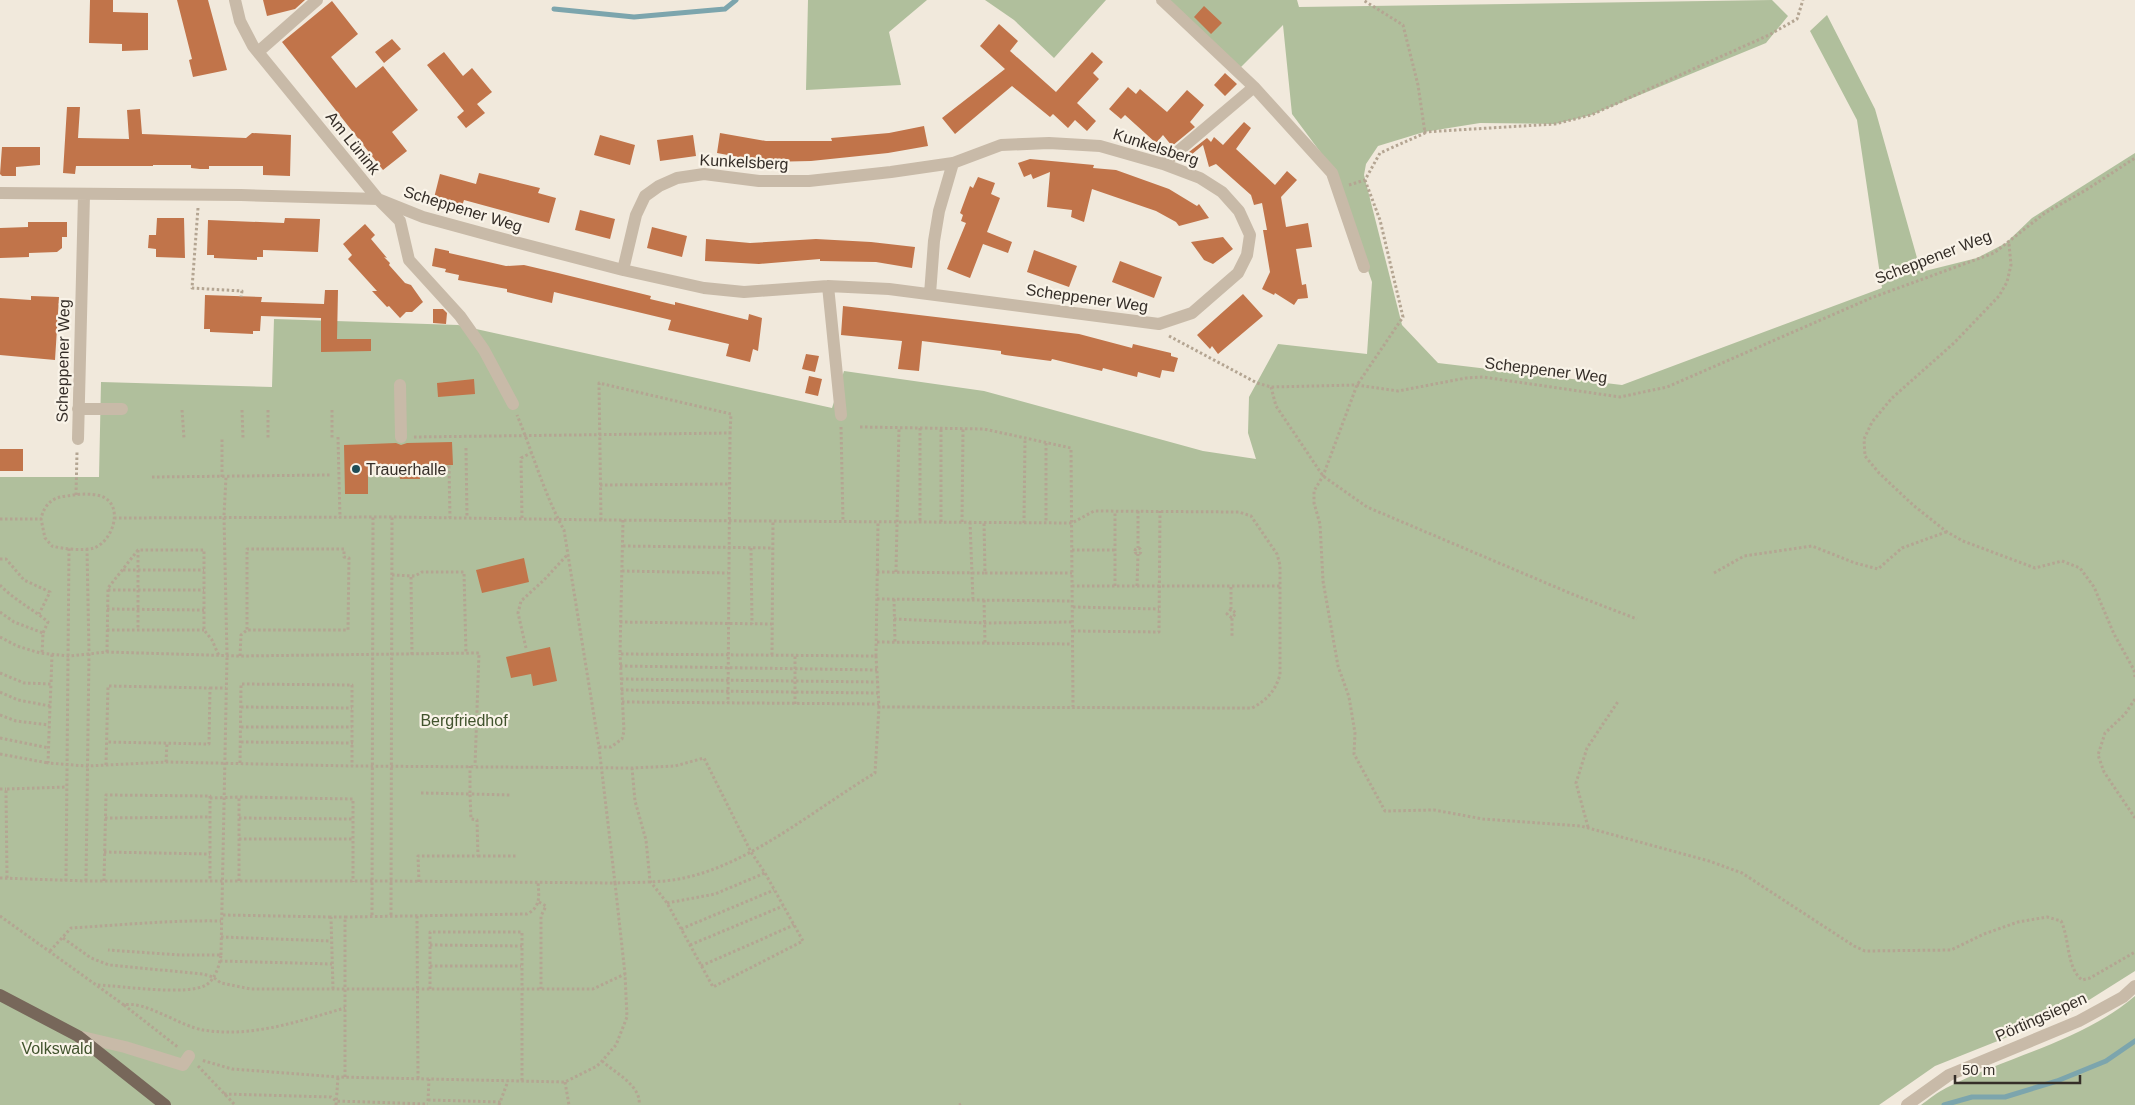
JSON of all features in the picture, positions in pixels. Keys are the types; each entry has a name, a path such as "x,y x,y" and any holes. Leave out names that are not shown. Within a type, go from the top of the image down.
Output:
{"main road":[{"path":"0,995 78,1036 165,1105"}],"street":[{"name":"Am Lünink","path":"235,0 240,21 258,52 378,200 400,220 409,260 460,316 484,350 513,404"},
{"path":"258,52 317,0"},
{"path":"1162,0 1254,87 1332,173 1364,267"},
{"path":"1163,164 1254,87"},
{"name":"Kunkelsberg","path":"623,270 636,215 645,196 659,186 677,178 704,174 759,181 809,181 953,163 1001,145 1049,143 1100,146 1163,164 1200,178 1222,192 1239,212 1250,235 1247,255 1238,272 1192,312 1159,324"},
{"path":"930,294 934,240 939,211 953,163"},
{"name":"Scheppener Weg","path":"0,193 199,195 378,200 422,216 623,270 704,288 744,292 828,286 889,289 1159,324"},
{"name":"Scheppener Weg","path":"78,439 84,195"},
{"path":"828,286 841,415"},
{"path":"400,385 401,437"},
{"path":"78,409 122,410"},
{"name":"Pörtingsiepen","path":"1907,1105 1949,1075 2079,1021 2123,997 2135,986"},
{"path":"78,1036 125,1047 183,1065 190,1056"}],"path":[{"path":"1363,0 1403,25 1418,85 1424,132"},
{"path":"1338,188 1365,180 1380,153 1424,132 1555,124 1591,116 1769,35 1797,19 1802,0"},
{"name":"Scheppener Weg","path":"1159,324 1167,334 1178,342 1257,383 1271,387 1356,385 1398,391 1466,378 1483,377 1620,396 1655,390 1679,382 1871,298 1994,253 2009,244 2029,224 2045,213 2086,190 2135,158"},
{"path":"1365,180 1380,220 1403,317 1356,385 1323,476 1314,490 1314,503 1320,524 1323,580 1338,666 1349,697 1355,733 1354,754 1385,812 1434,810 1483,819 1589,828 1710,861 1742,873 1854,946 1865,951 1951,950 1984,934 2018,922 2047,917 2061,920 2066,932 2076,975 2082,980 2090,978 2135,952"},
{"path":"199,195 192,288 242,291 241,296"},
{"path":"2009,244 2011,265 2007,282 1999,296 1954,342 1892,398 1872,422 1864,439 1865,456 1878,473 1913,505 1946,532 1963,541 2014,562 2036,568 2062,561 2080,568 2094,587 2114,634 2134,670 2135,676"},
{"path":"601,520 599,383 731,414 728,703"},
{"path":"1271,387 1276,406 1323,476 1368,507 1572,594 1637,619"},
{"path":"190,1056 232,1069 338,1077 565,1082 596,1066 616,1045 627,1017 625,974 599,747 568,554 564,530 557,518 513,404"},
{"path":"182,410 184,438"},
{"path":"242,410 243,438"},
{"path":"268,410 268,438"},
{"path":"332,410 332,438"},
{"path":"841,415 843,521"},
{"path":"860,427 984,429 1071,448 1073,707"},
{"path":"896,572 899,428"},
{"path":"920,428 920,522"},
{"path":"941,428 941,522"},
{"path":"962,522 963,428"},
{"path":"401,437 730,433"},
{"path":"338,437 340,518"},
{"path":"97,985 178,991 206,985 213,977 220,962 221,920 223,915 223,763 227,656 222,438"},
{"path":"1024,523 1025,438"},
{"path":"76,495 78,439"},
{"path":"1046,443 1046,523"},
{"path":"466,448 467,518"},
{"path":"522,518 521,458 533,452"},
{"path":"449,466 450,518"},
{"path":"152,477 330,475"},
{"path":"600,485 730,484"},
{"path":"76,495 102,497 108,501 114,518 113,527 104,541 95,548 87,549 56,547 48,543 43,533 41,519 45,507 51,500 58,497 76,495"},
{"path":"114,518 224,516 1072,523 1094,510 1239,512 1250,516 1277,554 1280,565 1280,675 1276,687 1262,703 1252,708 879,706 622,702"},
{"path":"1115,511 1115,586"},
{"path":"1137,586 1138,554 1141,550 1138,548 1138,511"},
{"path":"1073,631 1160,632 1160,511"},
{"path":"372,915 373,517"},
{"path":"391,915 392,517"},
{"path":"0,519 41,519"},
{"path":"599,747 611,747 622,739 624,731 620,666 623,520"},
{"path":"772,655 773,521"},
{"path":"0,878 66,881 615,883 686,878 720,867 751,852 875,773 879,706 876,656 878,522"},
{"path":"970,522 973,600"},
{"path":"984,522 984,573"},
{"path":"1714,573 1744,556 1812,546 1855,564 1878,569 1902,548 1946,532"},
{"path":"622,546 773,548"},
{"path":"66,881 69,548"},
{"path":"752,548 752,624"},
{"path":"86,881 86,766 89,654 87,549"},
{"path":"240,656 241,635 247,630 348,630 349,558 344,558 344,549 248,549 247,630"},
{"path":"138,550 204,550 204,630 212,640 219,656"},
{"path":"107,652 108,590 138,550"},
{"path":"138,550 138,630"},
{"path":"1072,550 1115,550"},
{"path":"526,648 518,613 521,601 568,554"},
{"path":"0,559 6,559 24,580 50,592 39,614"},
{"path":"122,570 204,570"},
{"path":"622,571 728,573"},
{"path":"392,575 416,576 422,572 464,572 466,654"},
{"path":"877,572 1072,573"},
{"path":"411,576 412,655"},
{"path":"0,585 16,600 48,622 43,633 42,654"},
{"path":"1072,586 1280,586"},
{"path":"1232,586 1231,609 1227,614 1232,618"},
{"path":"108,590 204,590"},
{"path":"877,599 1072,601"},
{"path":"894,599 895,642"},
{"path":"984,600 985,643"},
{"path":"1072,607 1159,609"},
{"path":"1231,609 1236,613 1232,618 1232,637"},
{"path":"107,610 204,610"},
{"path":"0,612 14,622 43,633"},
{"path":"894,619 985,623 1072,622"},
{"path":"620,622 772,624"},
{"path":"107,630 204,630"},
{"path":"0,637 17,646 42,654 69,656 107,652 219,656 479,653 475,766"},
{"path":"877,642 1072,644"},
{"path":"48,763 52,654"},
{"path":"620,654 876,656"},
{"path":"795,656 795,704"},
{"path":"620,666 877,670"},
{"path":"0,673 24,683 51,684"},
{"path":"621,679 878,682"},
{"path":"240,763 241,684 352,685 352,766"},
{"path":"106,765 108,686 226,688"},
{"path":"106,742 209,744 210,688"},
{"path":"622,690 878,693"},
{"path":"0,692 18,700 50,706"},
{"path":"2135,699 2125,714 2105,733 2098,755 2104,772 2135,818"},
{"path":"1589,828 1576,783 1587,748 1619,700"},
{"path":"241,708 352,708"},
{"path":"0,715 16,721 49,725"},
{"path":"241,727 352,727"},
{"path":"0,738 49,748"},
{"path":"241,742 353,743"},
{"path":"166,762 167,743"},
{"path":"0,754 48,763 86,766 166,762 352,766 601,766 632,768 675,766 704,758 751,852 803,941 713,987 667,903 650,881 646,840 635,801 632,768"},
{"path":"470,766 471,820 477,820 478,856"},
{"path":"0,789 67,787"},
{"path":"6,789 6,878"},
{"path":"421,793 511,795"},
{"path":"104,881 106,795 353,799 353,882"},
{"path":"239,881 240,797"},
{"path":"210,798 210,881"},
{"path":"105,818 210,817"},
{"path":"239,818 353,819"},
{"path":"239,839 353,839"},
{"path":"104,852 210,854"},
{"path":"419,882 418,856 516,856"},
{"path":"667,903 716,894 765,873"},
{"path":"223,915 346,917 372,915 527,914 534,910 539,902 538,882"},
{"path":"681,929 774,890"},
{"path":"539,902 546,906 541,916 541,989"},
{"path":"690,946 784,906"},
{"path":"0,916 97,985 190,1056 235,1105"},
{"path":"417,916 418,1079"},
{"path":"332,917 333,989"},
{"path":"345,1077 346,917"},
{"path":"50,951 71,928 186,920 221,920"},
{"path":"701,966 794,924"},
{"path":"430,989 430,932 522,932 522,1081"},
{"path":"221,937 331,941"},
{"path":"63,938 91,958 109,964 203,974 213,977 221,983 251,989 593,989 625,974"},
{"path":"430,945 522,946"},
{"path":"108,950 180,955 221,955"},
{"path":"220,962 332,964"},
{"path":"430,966 522,966"},
{"path":"124,1005 133,1002 186,1025 202,1030 219,1031 263,1030 345,1008"},
{"path":"602,1061 638,1093 639,1105"},
{"path":"336,1103 338,1077"},
{"path":"428,1103 429,1079"},
{"path":"224,1094 331,1098 336,1103 500,1104 508,1081"},
{"path":"565,1082 569,1105"}],"green space":[{"path":"808,0 927,0 889,32 901,85 806,90"},
{"path":"985,0 1106,0 1054,58 1014,20"},
{"path":"1162,0 1297,0 1299,7 1772,0 1788,16 1766,43 1591,115 1555,124 1480,123 1424,132 1378,146 1366,164 1364,175 1402,325 1438,363 1622,385 1882,288 1857,120 1810,31 1827,15 1875,109 1921,272 1977,258 2006,243 2032,218 2135,153 2135,971 2070,1012 1935,1066 1879,1105 0,1105 0,477 99,477 101,382 272,387 274,319 458,325 832,408 844,371 984,391 1203,451 1256,459 1248,433 1249,397 1278,344 1367,354 1372,282 1333,169 1292,114 1283,25 1236,72"},
{"path":"2135,996 2135,1105 1921,1105 1943,1090 1970,1077 2068,1037 2114,1012"}],"building":[{"path":"90,0 113,0 113,12 148,13 148,50 122,51 122,44 89,43"},
{"path":"177,0 208,0 227,70 193,77 189,60 192,59"},
{"path":"263,0 305,0 295,9 267,16"},
{"path":"332,1 358,34 331,57 356,88 383,66 418,110 392,132 407,151 383,170 282,42"},
{"path":"1204,6 1222,23 1211,34 1194,17"},
{"path":"999,24 1018,41 1010,51 1056,92 1092,52 1103,62 1093,73 1099,79 1077,103 1096,121 1087,131 1075,120 1068,128 1053,114 1050,117 1012,86 955,134 942,118 1005,69 980,46"},
{"path":"392,39 401,49 384,63 375,52"},
{"path":"444,52 463,76 472,68 492,92 477,104 485,113 466,128 457,117 464,111 427,65"},
{"path":"1225,73 1237,84 1225,96 1214,85"},
{"path":"1128,87 1136,94 1140,89 1167,112 1187,90 1204,105 1190,122 1195,127 1172,146 1163,135 1156,143 1125,115 1121,119 1109,109"},
{"path":"67,107 80,107 78,138 129,139 127,110 140,109 142,134 246,138 252,133 291,135 290,176 263,175 263,166 209,166 209,169 200,169 191,168 191,165 76,166 75,174 63,173"},
{"path":"1244,122 1251,128 1236,149 1275,185 1287,171 1297,180 1281,197 1286,227 1308,223 1312,247 1296,249 1302,285 1306,284 1308,298 1298,299 1294,305 1275,293 1274,295 1262,289 1270,272 1263,230 1267,230 1262,203 1254,205 1251,195 1216,164 1209,167 1203,145 1191,155 1189,152 1207,138 1211,142 1214,137 1223,145"},
{"path":"924,126 928,146 888,153 811,161 766,162 717,153 720,133 766,141 832,141 831,138 889,133"},
{"path":"600,135 635,145 630,165 594,155"},
{"path":"693,135 696,156 660,161 657,140"},
{"path":"2,147 40,147 40,165 16,167 16,176 2,176 0,174"},
{"path":"1030,159 1094,165 1093,168 1116,170 1169,189 1197,206 1199,204 1209,218 1179,226 1176,222 1156,211 1092,189 1084,222 1071,217 1072,210 1047,207 1050,172 1033,179 1031,174 1024,177 1018,163"},
{"path":"479,173 540,188 538,193 556,198 549,223 464,200 462,206 434,198 440,174 476,184"},
{"path":"978,177 995,183 991,194 1000,198 987,232 1012,242 1008,253 983,244 970,278 947,269 966,223 961,221 963,215 960,213 970,186 973,188"},
{"path":"580,210 615,219 610,239 575,230"},
{"path":"157,218 184,218 185,258 156,257 156,249 148,248 149,235 156,235"},
{"path":"285,218 320,219 318,252 263,250 263,257 257,257 257,260 214,258 214,255 207,255 208,220 284,223"},
{"path":"28,222 67,222 67,237 62,237 62,248 57,252 29,253 29,257 0,258 0,228 28,227"},
{"path":"365,224 375,235 371,239 387,258 384,257 390,263 389,265 405,283 411,285 423,302 412,312 406,312 400,318 372,291 377,291 348,259 352,255 343,244"},
{"path":"652,227 687,236 682,257 647,248"},
{"path":"1223,237 1233,249 1213,264 1204,260 1191,242"},
{"path":"706,239 750,243 816,239 915,247 912,268 876,262 820,261 820,259 759,264 705,261"},
{"path":"435,248 506,266 524,265 558,273 651,296 650,299 675,305 675,302 748,320 749,314 762,318 758,351 753,349 750,362 726,356 729,344 668,330 671,320 554,292 552,303 507,292 507,289 458,280 459,275 445,272 446,269 432,266"},
{"path":"1034,250 1077,266 1069,287 1027,272"},
{"path":"1120,261 1162,277 1154,298 1112,282"},
{"path":"325,290 338,290 337,339 371,339 371,351 321,352 321,318 261,316 260,331 253,331 253,334 210,332 210,329 204,329 205,295 262,297 261,302 324,304"},
{"path":"1243,294 1263,316 1218,354 1212,346 1210,349 1197,335"},
{"path":"31,296 59,297 55,360 0,355 0,298 31,300"},
{"path":"843,306 1079,334 1132,348 1133,344 1171,353 1171,356 1178,358 1174,372 1162,370 1160,378 1138,372 1137,377 1103,368 1102,371 1052,359 1051,361 1005,355 1001,354 1001,351 922,341 919,371 898,369 902,341 841,335"},
{"path":"433,309 443,309 447,313 446,324 433,323"},
{"path":"806,354 819,356 815,372 802,369"},
{"path":"809,376 822,379 818,396 805,393"},
{"path":"474,379 475,394 438,397 437,383"},
{"path":"452,442 453,465 419,466 420,479 400,479 399,471 368,472 368,494 345,494 344,445 396,443 401,445 407,443"},
{"path":"0,449 23,449 23,471 0,471"},
{"path":"524,558 529,582 482,593 476,570"},
{"path":"550,647 557,681 533,686 531,674 511,678 506,657"}],"waterway":[{"path":"554,9 634,17 725,9 736,0"},
{"path":"1944,1105 1972,1097 2005,1097 2057,1081 2106,1061 2135,1041"}],"place":[{"name":"Trauerhalle","path":"356,469"}],"park label":[{"name":"Bergfriedhof","path":"464,720"},
{"name":"Volkswald","path":"57,1048"}]}
